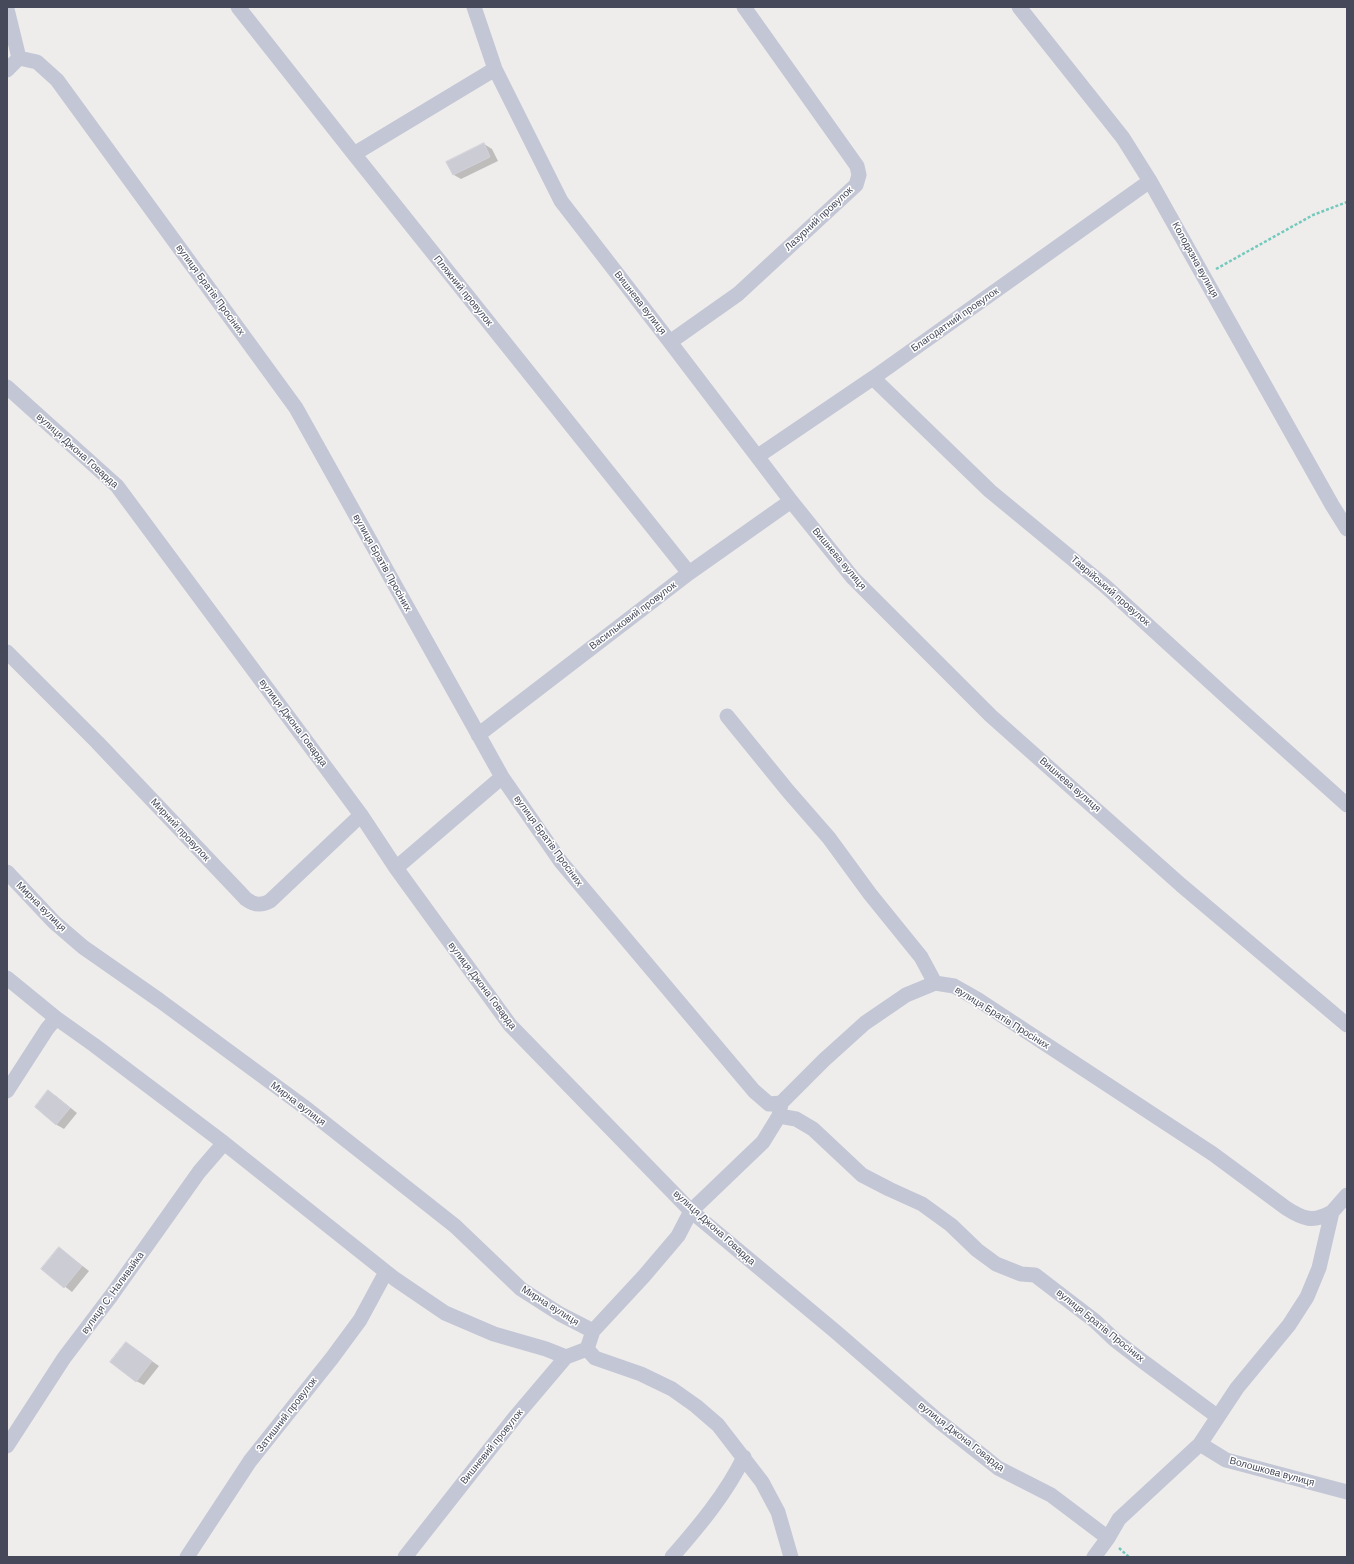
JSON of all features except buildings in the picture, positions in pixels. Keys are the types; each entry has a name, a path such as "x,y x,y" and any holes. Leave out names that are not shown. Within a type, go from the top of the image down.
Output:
{"street":[{"name":"Пляжний провулок","path":"238,7 689,573"},
{"name":"Вишнева вулиця","path":"474,7 495,69 561,201 791,501 853,578 991,716 1181,885 1347,1025"},
{"name":"Лазурний провулок","path":"670,342 738,294 856,185 858,175 857,166 744,7"},
{"name":"Колодязна вулиця","path":"1019,7 1123,138 1150,181 1204,275 1332,505 1347,529"},
{"path":"7,9 19,58 7,70"},
{"name":"вулиця Братів Просіних","path":"19,58 37,62 57,80 296,408 502,778 561,862 754,1091 769,1104 813,1129 862,1175 922,1204 951,1225 978,1250 996,1264 1021,1274 1035,1275 1095,1321 1141,1360 1218,1417"},
{"path":"354,154 495,69"},
{"name":"Благодатний провулок","path":"758,456 873,378 1150,181"},
{"name":"Таврійський провулок","path":"873,378 990,491 1104,585 1347,805"},
{"name":"вулиця Джона Говарда","path":"7,387 117,486 361,815 396,868 510,1025 692,1211 836,1332 935,1418 998,1468 1051,1495 1108,1538"},
{"name":"Васильковий провулок","path":"478,734 689,573 791,501"},
{"name":"Мирний провулок","path":"7,652 97,742 240,894 251,903 264,905 270,901 361,815"},
{"path":"727,716 788,791 829,838 870,894 921,957 935,983 906,995 865,1023 824,1060 780,1110 763,1142 692,1211 678,1236 644,1276 593,1331 587,1349 595,1358 641,1374 672,1389 696,1406 718,1425 762,1482 778,1512 791,1557"},
{"path":"396,868 502,778"},
{"name":"Мирна вулиця","path":"7,872 54,922 83,947 159,1000 309,1111 455,1226 521,1289 560,1314 593,1331"},
{"path":"7,978 56,1018 224,1143 386,1272 445,1313 494,1334 546,1349 566,1357"},
{"name":"вулиця Братів Просіних","path":"935,983 954,986 977,999 1213,1154 1286,1208 1304,1218 1314,1219 1332,1212"},
{"path":"7,1091 47,1029 56,1018"},
{"name":"вулиця С. Наливайка","path":"7,1446 64,1358 111,1296 200,1172 224,1143"},
{"path":"1094,1557 1108,1538 1119,1519 1200,1444 1237,1388 1289,1325 1307,1297 1319,1268 1332,1212 1347,1196"},
{"name":"Затишний провулок","path":"187,1557 250,1461 332,1358 360,1320 386,1272"},
{"name":"Вишневий провулок","path":"405,1557 516,1416 566,1357 587,1349"},
{"name":"Волошкова вулиця","path":"1200,1444 1226,1460 1347,1492"},
{"path":"672,1557 700,1523 734,1477 744,1457"}],"path":[{"path":"1204,275 1313,215 1347,202"}]}
